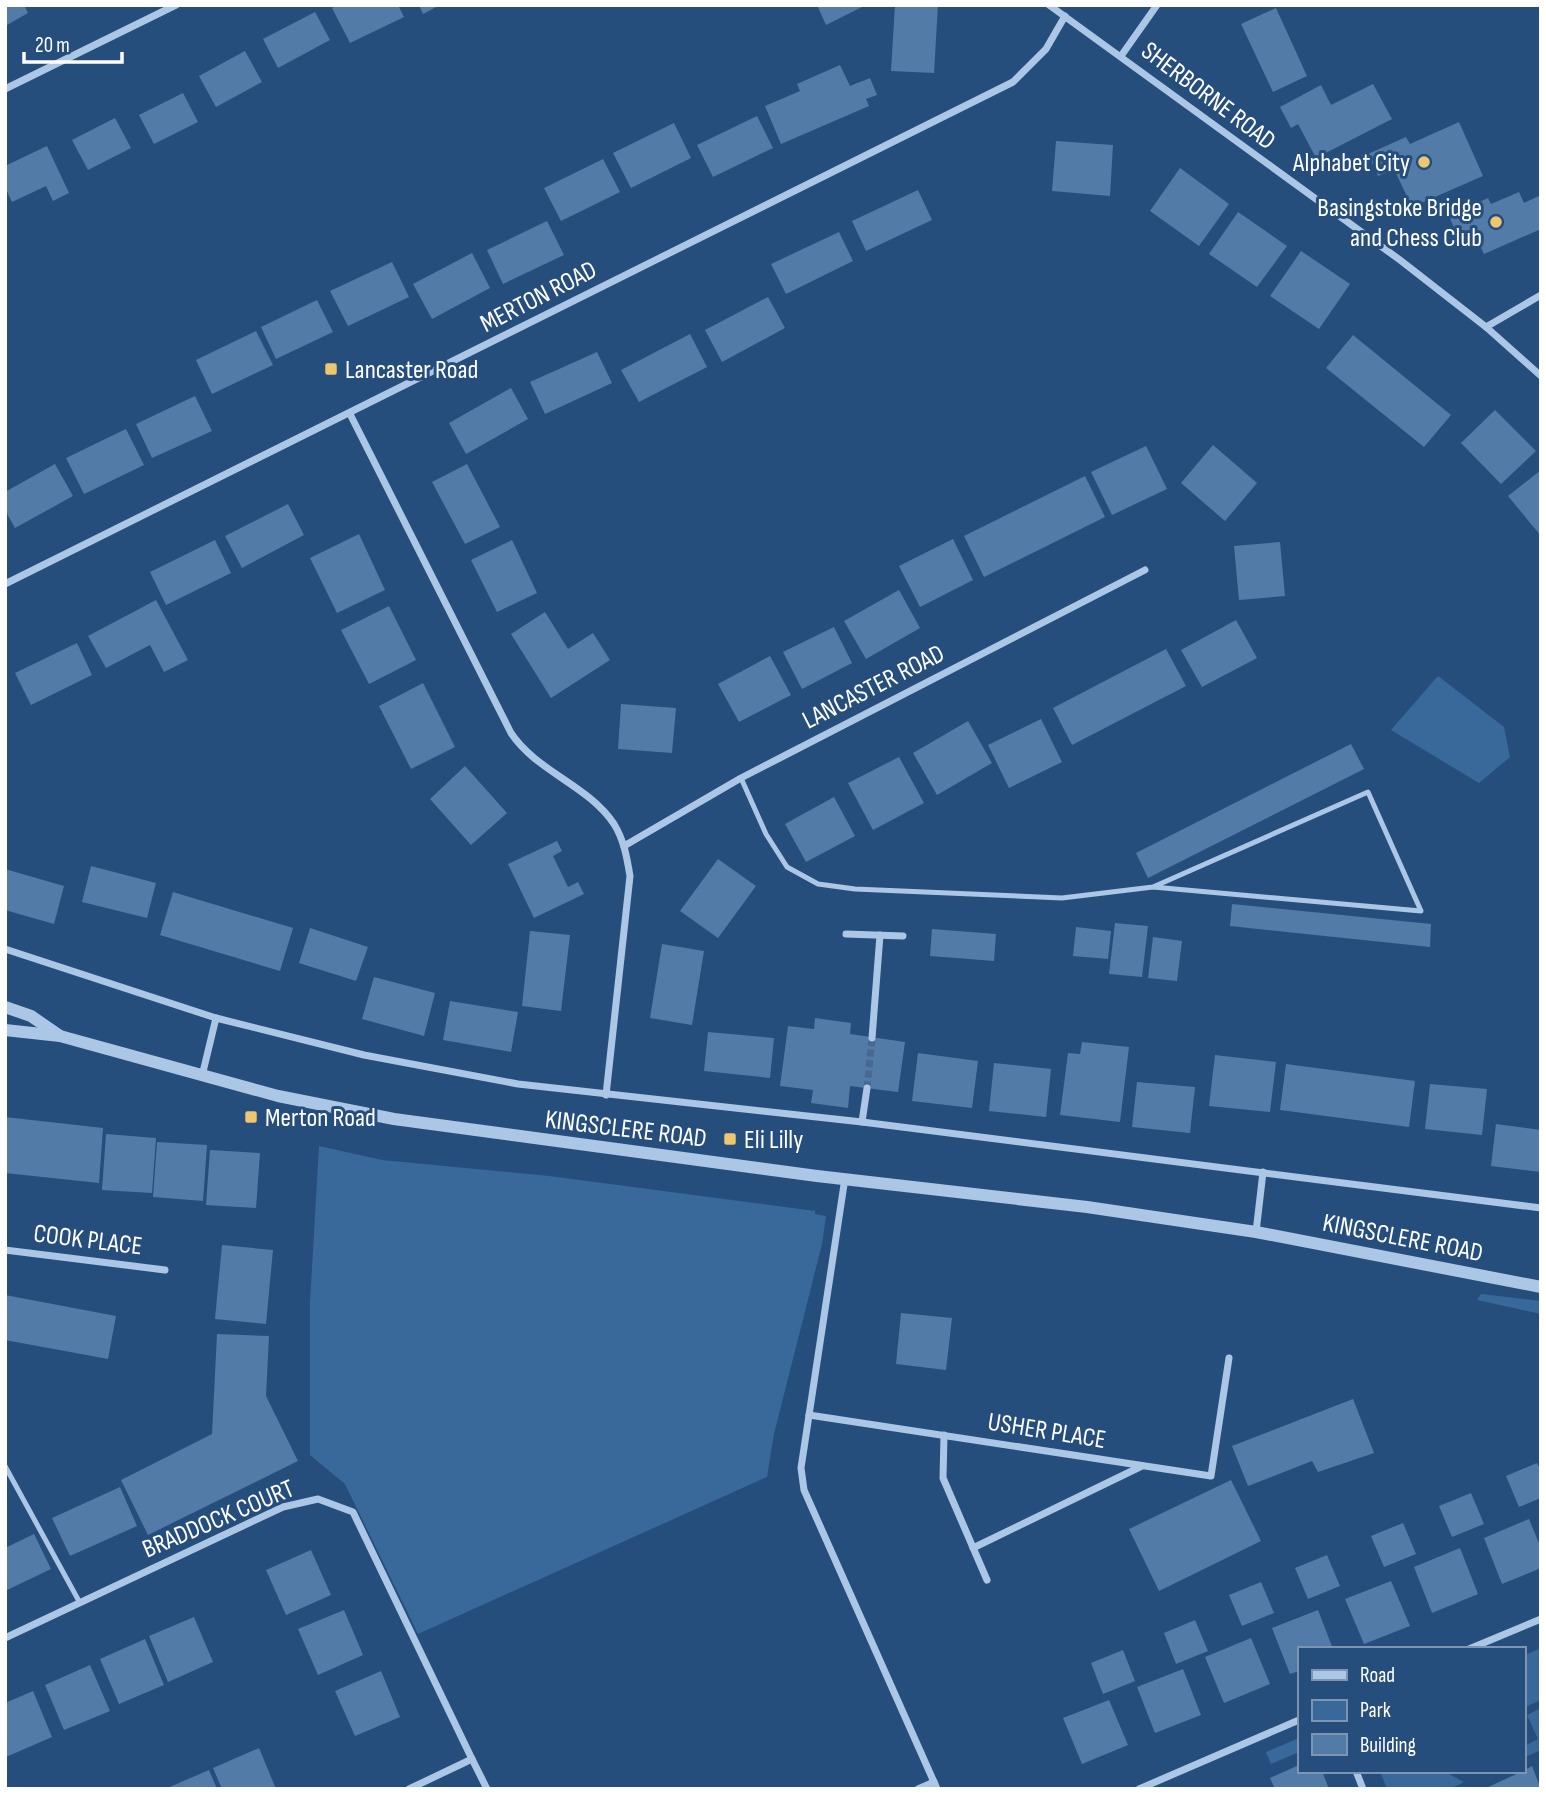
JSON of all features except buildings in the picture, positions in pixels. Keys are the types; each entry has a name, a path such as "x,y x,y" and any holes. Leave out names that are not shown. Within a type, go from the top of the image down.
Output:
{"street":[{"path":"5,89 176,5"},
{"name":"SHERBORNE ROAD","path":"1049,5 1400,260 1486,327 1541,376"},
{"path":"1121,55 1157,5"},
{"name":"MERTON ROAD","path":"5,584 1013,82 1046,49 1065,16"},
{"path":"1486,327 1541,295"},
{"path":"349,414 511,733 524,752 597,806 613,823 624,846 630,876 606,1095"},
{"name":"LANCASTER ROAD","path":"624,846 741,778 1145,570"},
{"path":"846,934 903,936"},
{"path":"872,1038 880,935"},
{"name":"KINGSCLERE ROAD","path":"5,950 216,1017 364,1055 518,1084 862,1122 1541,1208"},
{"name":"KINGSCLERE ROAD","path":"5,1007 31,1016 60,1036"},
{"path":"202,1077 216,1017"},
{"name":"KINGSCLERE ROAD","path":"5,1030 60,1036 202,1077 394,1119 1087,1207 1256,1232 1541,1287"},
{"path":"862,1122 867,1088"},
{"path":"1256,1232 1263,1172"},
{"path":"845,1178 801,1468 804,1490 935,1785 918,1789"},
{"name":"COOK PLACE","path":"5,1250 166,1270"},
{"name":"USHER PLACE","path":"809,1415 1211,1476 1228,1358"},
{"path":"944,1435 943,1478 987,1580"},
{"name":"USHER PLACE","path":"973,1548 1143,1466"},
{"name":"BRADDOCK COURT","path":"5,1638 283,1507 318,1499 353,1512 486,1789"},
{"path":"1474,1647 1541,1619"},
{"path":"1139,1789 1298,1720"},
{"path":"410,1789 472,1759"}],"lane":[{"path":"741,778 766,834 788,867 818,884 855,889 1062,898 1153,887 1421,911 1368,792 1153,887"},
{"path":"5,1466 80,1603"}],"green space":[{"path":"1438,676 1504,727 1510,757 1479,783 1391,730"},
{"path":"319,1146 382,1160 549,1176 815,1211 815,1214 826,1216 822,1244 774,1434 767,1477 418,1634 345,1484 310,1455 310,1303"},
{"path":"1481,1294 1541,1301 1541,1314 1477,1300"},
{"path":"1541,1648 1541,1700 1525,1707 1525,1655"},
{"path":"1541,1708 1541,1750 1525,1757 1525,1746 1538,1739 1527,1715"},
{"path":"1298,1738 1298,1752 1271,1764 1266,1752"},
{"path":"1381,1773 1447,1773 1464,1782 1450,1789 1387,1789"}],"tunnel":[{"path":"867,1088 872,1038"}],"place":[{"name":"Alphabet City","path":"1424,162"},
{"name":"Basingstoke Bridge and Chess Club","path":"1496,222"},
{"name":"Lancaster Road","path":"331,369"},
{"name":"Merton Road","path":"251,1117"},
{"name":"Eli Lilly","path":"730,1139"}]}
